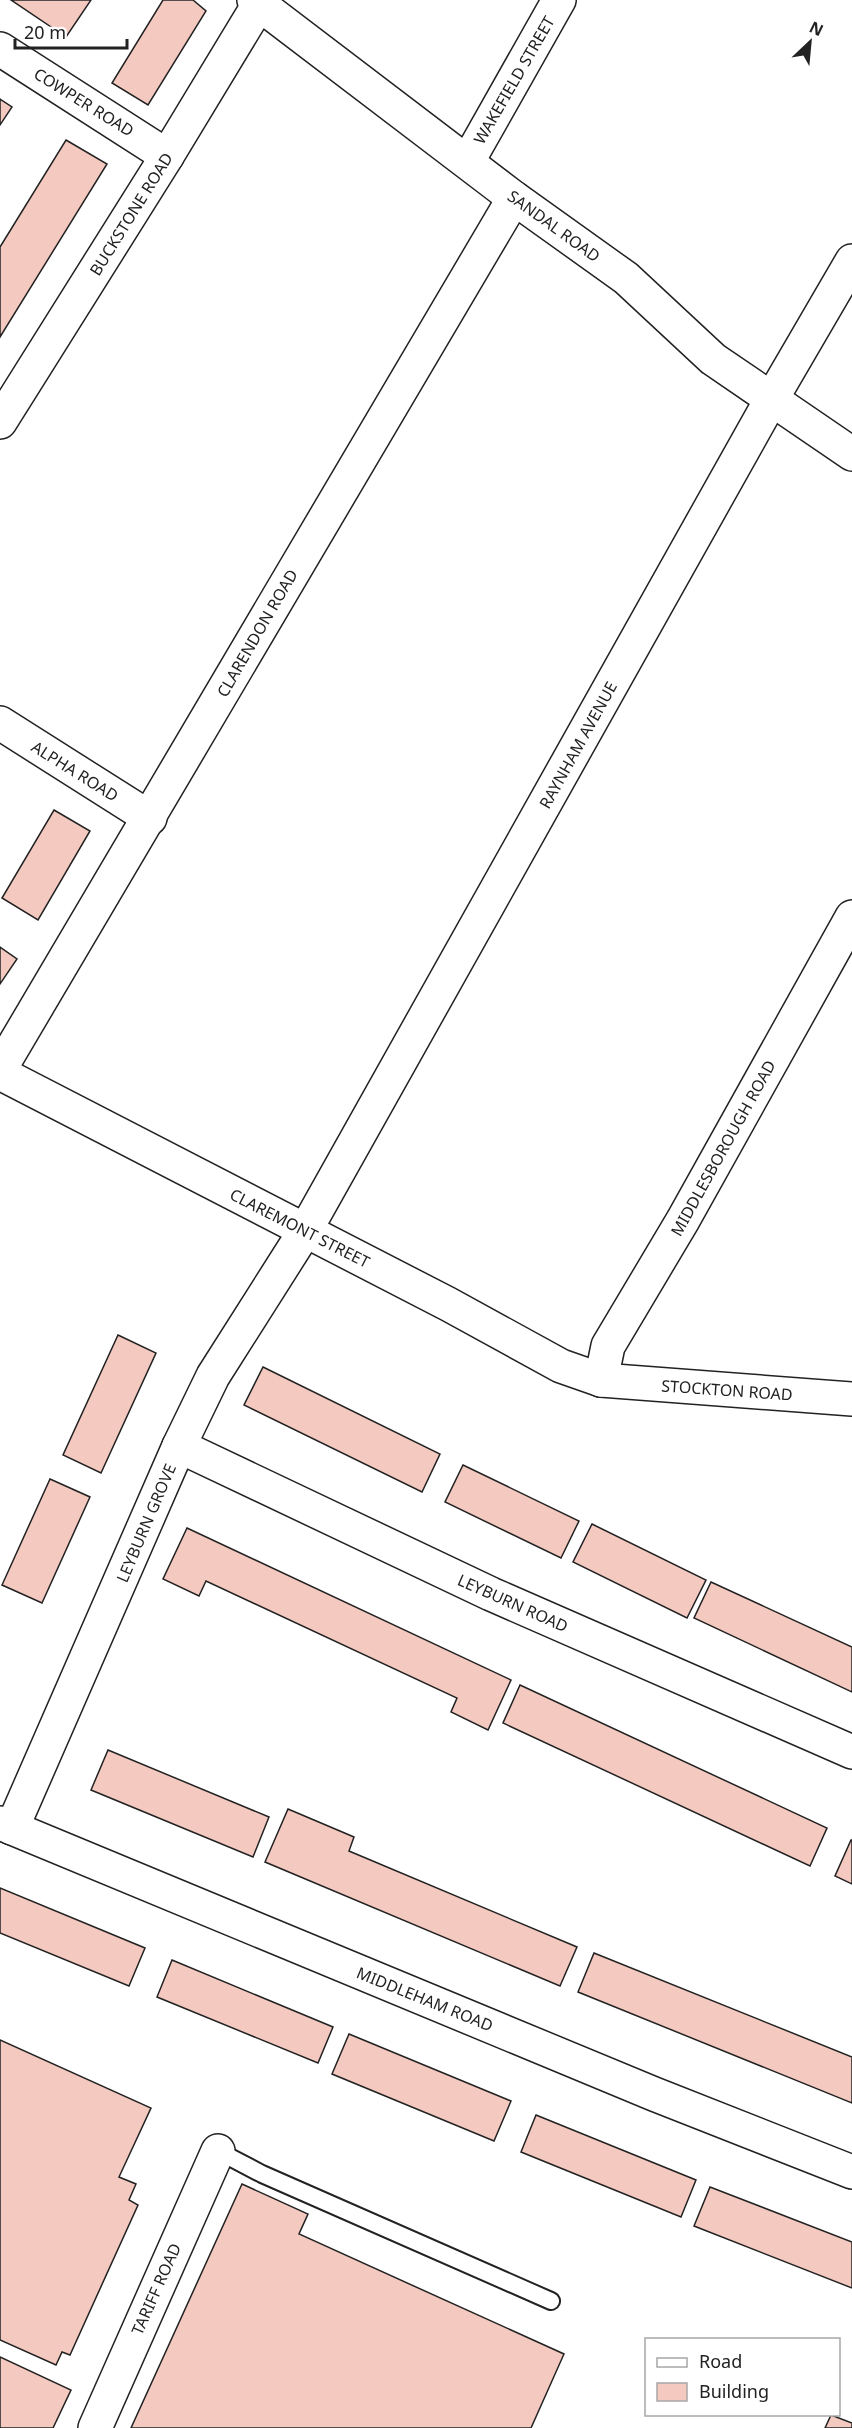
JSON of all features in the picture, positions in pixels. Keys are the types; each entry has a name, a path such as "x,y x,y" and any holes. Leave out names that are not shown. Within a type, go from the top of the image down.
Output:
{"street":[{"name":"WAKEFIELD STREET","path":"468,160 559,0"},
{"name":"SANDAL ROAD","path":"256,2 468,160 514,198 626,278 713,359 852,454"},
{"name":"BUCKSTONE ROAD","path":"0,422 167,156 256,2"},
{"name":"COWPER ROAD","path":"0,49 167,156"},
{"name":"CLARENDON ROAD","path":"0,1071 150,818 261,624 514,198"},
{"name":"RAYNHAM AVENUE","path":"305,1231 771,400 852,261"},
{"name":"ALPHA ROAD","path":"0,723 150,818"},
{"name":"MIDDLESBOROUGH ROAD","path":"601,1380 608,1346 677,1230 852,917"},
{"name":"CLAREMONT STREET","path":"0,1071 448,1304 561,1366 601,1380"},
{"name":"LEYBURN GROVE","path":"6,1826 178,1446 213,1376 305,1231"},
{"name":"STOCKTON ROAD","path":"601,1380 852,1399"},
{"name":"LEYBURN ROAD","path":"178,1446 491,1594 852,1752"},
{"name":"MIDDLEHAM ROAD","path":"6,1826 643,2089 852,2172"},
{"name":"TARIFF ROAD","path":"95,2428 218,2151"}],"lane":[{"path":"218,2151 262,2174 551,2301"}],"building":[{"path":"11,0 91,0 66,37"},
{"path":"163,0 193,0 206,11 148,105 112,83"},
{"path":"0,99 12,107 0,125"},
{"path":"66,140 107,164 0,337 0,247"},
{"path":"54,810 90,831 38,920 2,898"},
{"path":"0,947 17,959 0,984"},
{"path":"118,1335 156,1353 101,1473 63,1455"},
{"path":"263,1367 440,1454 422,1492 244,1405"},
{"path":"463,1465 579,1521 561,1558 445,1502"},
{"path":"50,1479 90,1497 42,1603 2,1585"},
{"path":"592,1524 706,1580 687,1618 573,1562"},
{"path":"187,1528 511,1680 488,1730 451,1712 457,1698 206,1581 199,1596 163,1579"},
{"path":"711,1582 852,1647 852,1692 694,1618"},
{"path":"520,1685 827,1828 810,1866 503,1723"},
{"path":"108,1750 269,1817 253,1857 91,1790"},
{"path":"288,1809 354,1837 349,1851 577,1947 560,1986 265,1862"},
{"path":"852,1840 852,1884 835,1876"},
{"path":"0,1888 145,1948 129,1986 0,1933"},
{"path":"594,1953 852,2057 852,2103 578,1992"},
{"path":"172,1960 333,2027 318,2063 157,1997"},
{"path":"349,2034 511,2101 494,2141 332,2074"},
{"path":"0,2040 151,2108 119,2177 136,2184 129,2200 138,2205 70,2355 62,2352 56,2365 0,2340"},
{"path":"536,2115 696,2180 681,2217 521,2152"},
{"path":"242,2184 308,2214 299,2234 564,2354 531,2428 131,2428"},
{"path":"710,2187 852,2242 852,2288 694,2226"},
{"path":"0,2357 71,2390 53,2428 0,2428"},
{"path":"831,2416 852,2423 852,2428 825,2428"}]}
